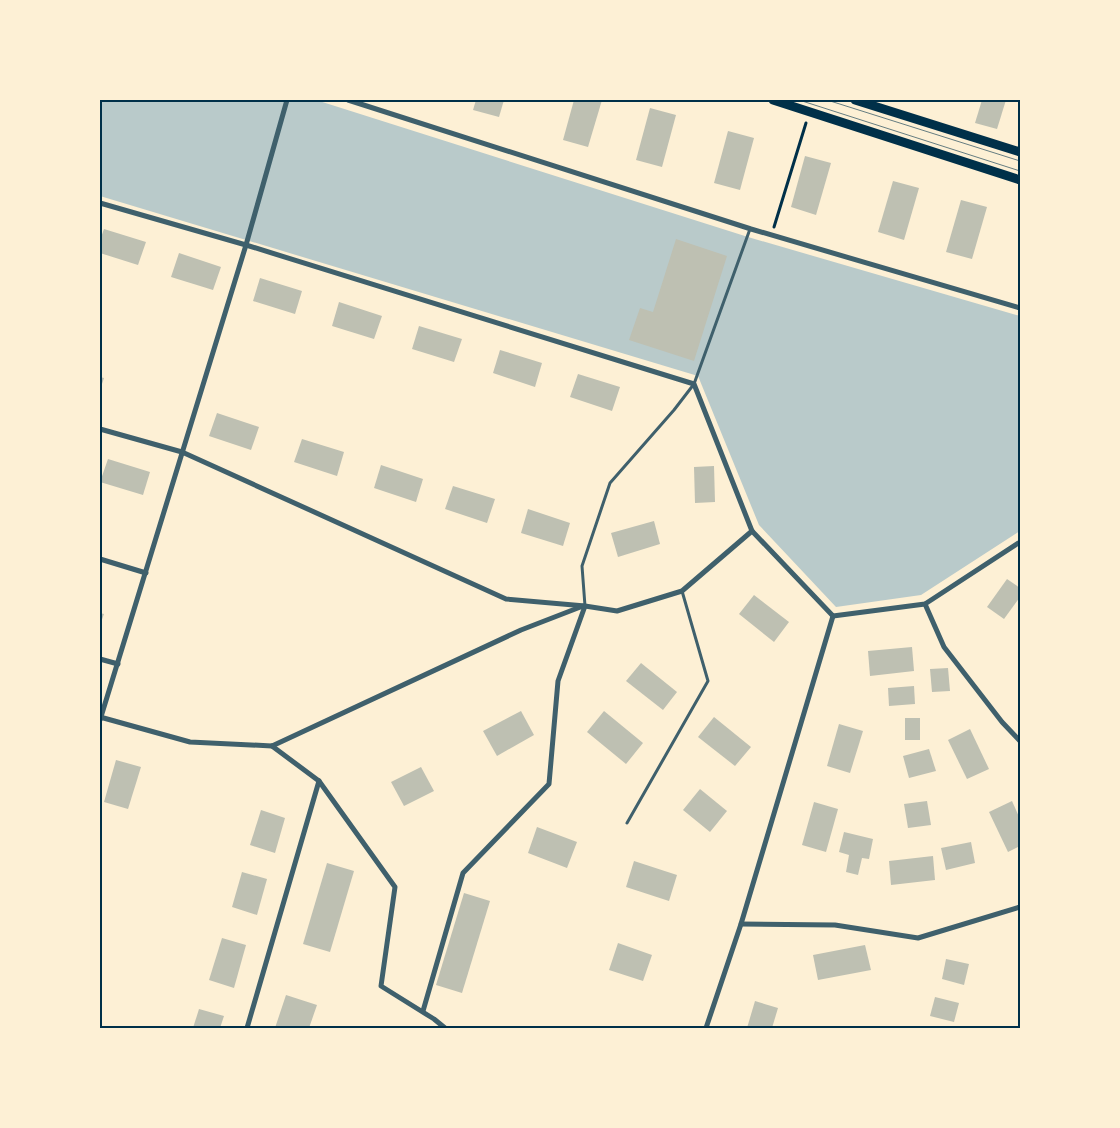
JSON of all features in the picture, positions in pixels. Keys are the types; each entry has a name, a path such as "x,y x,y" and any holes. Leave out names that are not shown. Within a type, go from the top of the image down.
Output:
{"main road":[{"path":"772,100 1020,180"},
{"path":"856,100 1020,152"}],"street":[{"path":"287,100 246,245 100,718 190,742 272,746 521,630 586,606"},
{"path":"348,100 751,229 1020,308"},
{"path":"100,203 246,245 694,384 752,532 833,616"},
{"path":"100,430 182,452 506,599 586,606 617,611 682,591 752,532"},
{"path":"833,616 925,604 1020,542"},
{"path":"100,559 146,573"},
{"path":"925,604 944,646 1002,722 1020,740"},
{"path":"423,1012 463,873 549,784 558,681 586,606"},
{"path":"706,1028 741,924 833,616"},
{"path":"100,659 118,664"},
{"path":"272,746 319,781 395,887 381,986 445,1028"},
{"path":"247,1028 319,781"},
{"path":"741,924 835,925 918,938 1020,907"}],"lane":[{"path":"586,606 582,566 610,483 674,410 694,384 751,229"},
{"path":"627,823 708,681 682,591"}],"path":[{"path":"771,235 810,112"}],"shaded area":[{"path":"100,100 316,100 748,237 1020,316 1020,531 921,595 836,607 759,525 698,376 100,196"}],"building":[{"path":"476,100 504,100 499,117 473,110"},
{"path":"574,100 602,100 588,147 563,140"},
{"path":"982,100 1006,100 997,129 975,123"},
{"path":"650,108 676,115 662,167 636,160"},
{"path":"728,131 754,138 740,190 714,183"},
{"path":"805,156 831,163 816,215 791,207"},
{"path":"893,181 919,188 904,240 878,232"},
{"path":"961,200 987,207 972,259 946,252"},
{"path":"104,229 146,242 138,265 100,253 100,240"},
{"path":"676,239 727,256 694,361 629,340 640,308 653,312"},
{"path":"179,253 221,267 213,290 171,277"},
{"path":"260,278 302,291 295,314 253,301"},
{"path":"339,302 382,316 374,339 332,326"},
{"path":"419,326 462,339 454,362 412,349"},
{"path":"500,350 542,363 535,387 493,373"},
{"path":"578,374 620,387 612,411 570,397"},
{"path":"100,377 104,378 100,390"},
{"path":"217,413 259,427 251,450 209,436"},
{"path":"302,439 344,452 337,476 294,462"},
{"path":"108,459 150,472 143,495 100,482"},
{"path":"381,465 423,479 416,502 374,488"},
{"path":"714,466 715,502 695,503 694,467"},
{"path":"453,486 495,499 487,523 445,509"},
{"path":"528,509 570,523 563,546 521,533"},
{"path":"654,521 660,544 618,557 611,533"},
{"path":"1007,579 1020,588 1020,597 1004,619 987,607"},
{"path":"754,595 789,622 774,642 739,614"},
{"path":"100,613 104,614 100,625"},
{"path":"912,647 914,671 870,676 868,651"},
{"path":"641,663 677,692 663,710 626,681"},
{"path":"948,668 950,691 932,692 930,669"},
{"path":"914,686 915,704 889,706 888,688"},
{"path":"521,711 534,735 497,756 483,731"},
{"path":"604,711 643,743 626,764 587,732"},
{"path":"714,717 751,747 735,766 698,737"},
{"path":"905,718 920,718 920,740 905,740"},
{"path":"839,724 863,731 850,773 827,766"},
{"path":"970,729 989,769 967,779 948,740"},
{"path":"929,749 936,771 909,778 903,756"},
{"path":"116,760 141,767 128,809 104,802"},
{"path":"421,767 434,791 404,806 391,782"},
{"path":"700,789 727,811 710,832 683,810"},
{"path":"927,801 931,825 908,828 904,804"},
{"path":"1012,801 1020,819 1020,846 1008,852 989,812"},
{"path":"814,802 838,809 826,852 802,845"},
{"path":"261,810 285,818 275,853 250,845"},
{"path":"537,827 577,842 567,868 528,853"},
{"path":"844,832 873,839 869,859 862,858 858,875 846,872 849,855 839,852"},
{"path":"971,842 975,863 946,870 941,848"},
{"path":"933,856 935,880 891,885 889,861"},
{"path":"634,861 677,875 669,901 626,887"},
{"path":"327,863 354,871 330,952 303,944"},
{"path":"242,872 267,879 257,915 232,907"},
{"path":"464,893 490,901 462,993 436,985"},
{"path":"222,938 246,945 234,988 209,980"},
{"path":"618,943 652,955 643,981 609,970"},
{"path":"865,945 871,970 818,980 813,955"},
{"path":"946,959 969,964 964,985 942,979"},
{"path":"286,995 317,1005 309,1028 275,1028"},
{"path":"935,997 959,1003 954,1022 930,1016"},
{"path":"755,1001 778,1008 772,1028 747,1028"},
{"path":"199,1009 224,1016 220,1028 193,1028"}],"tram line":[{"path":"799,100 1020,171"},
{"path":"827,100 1020,161"}]}
